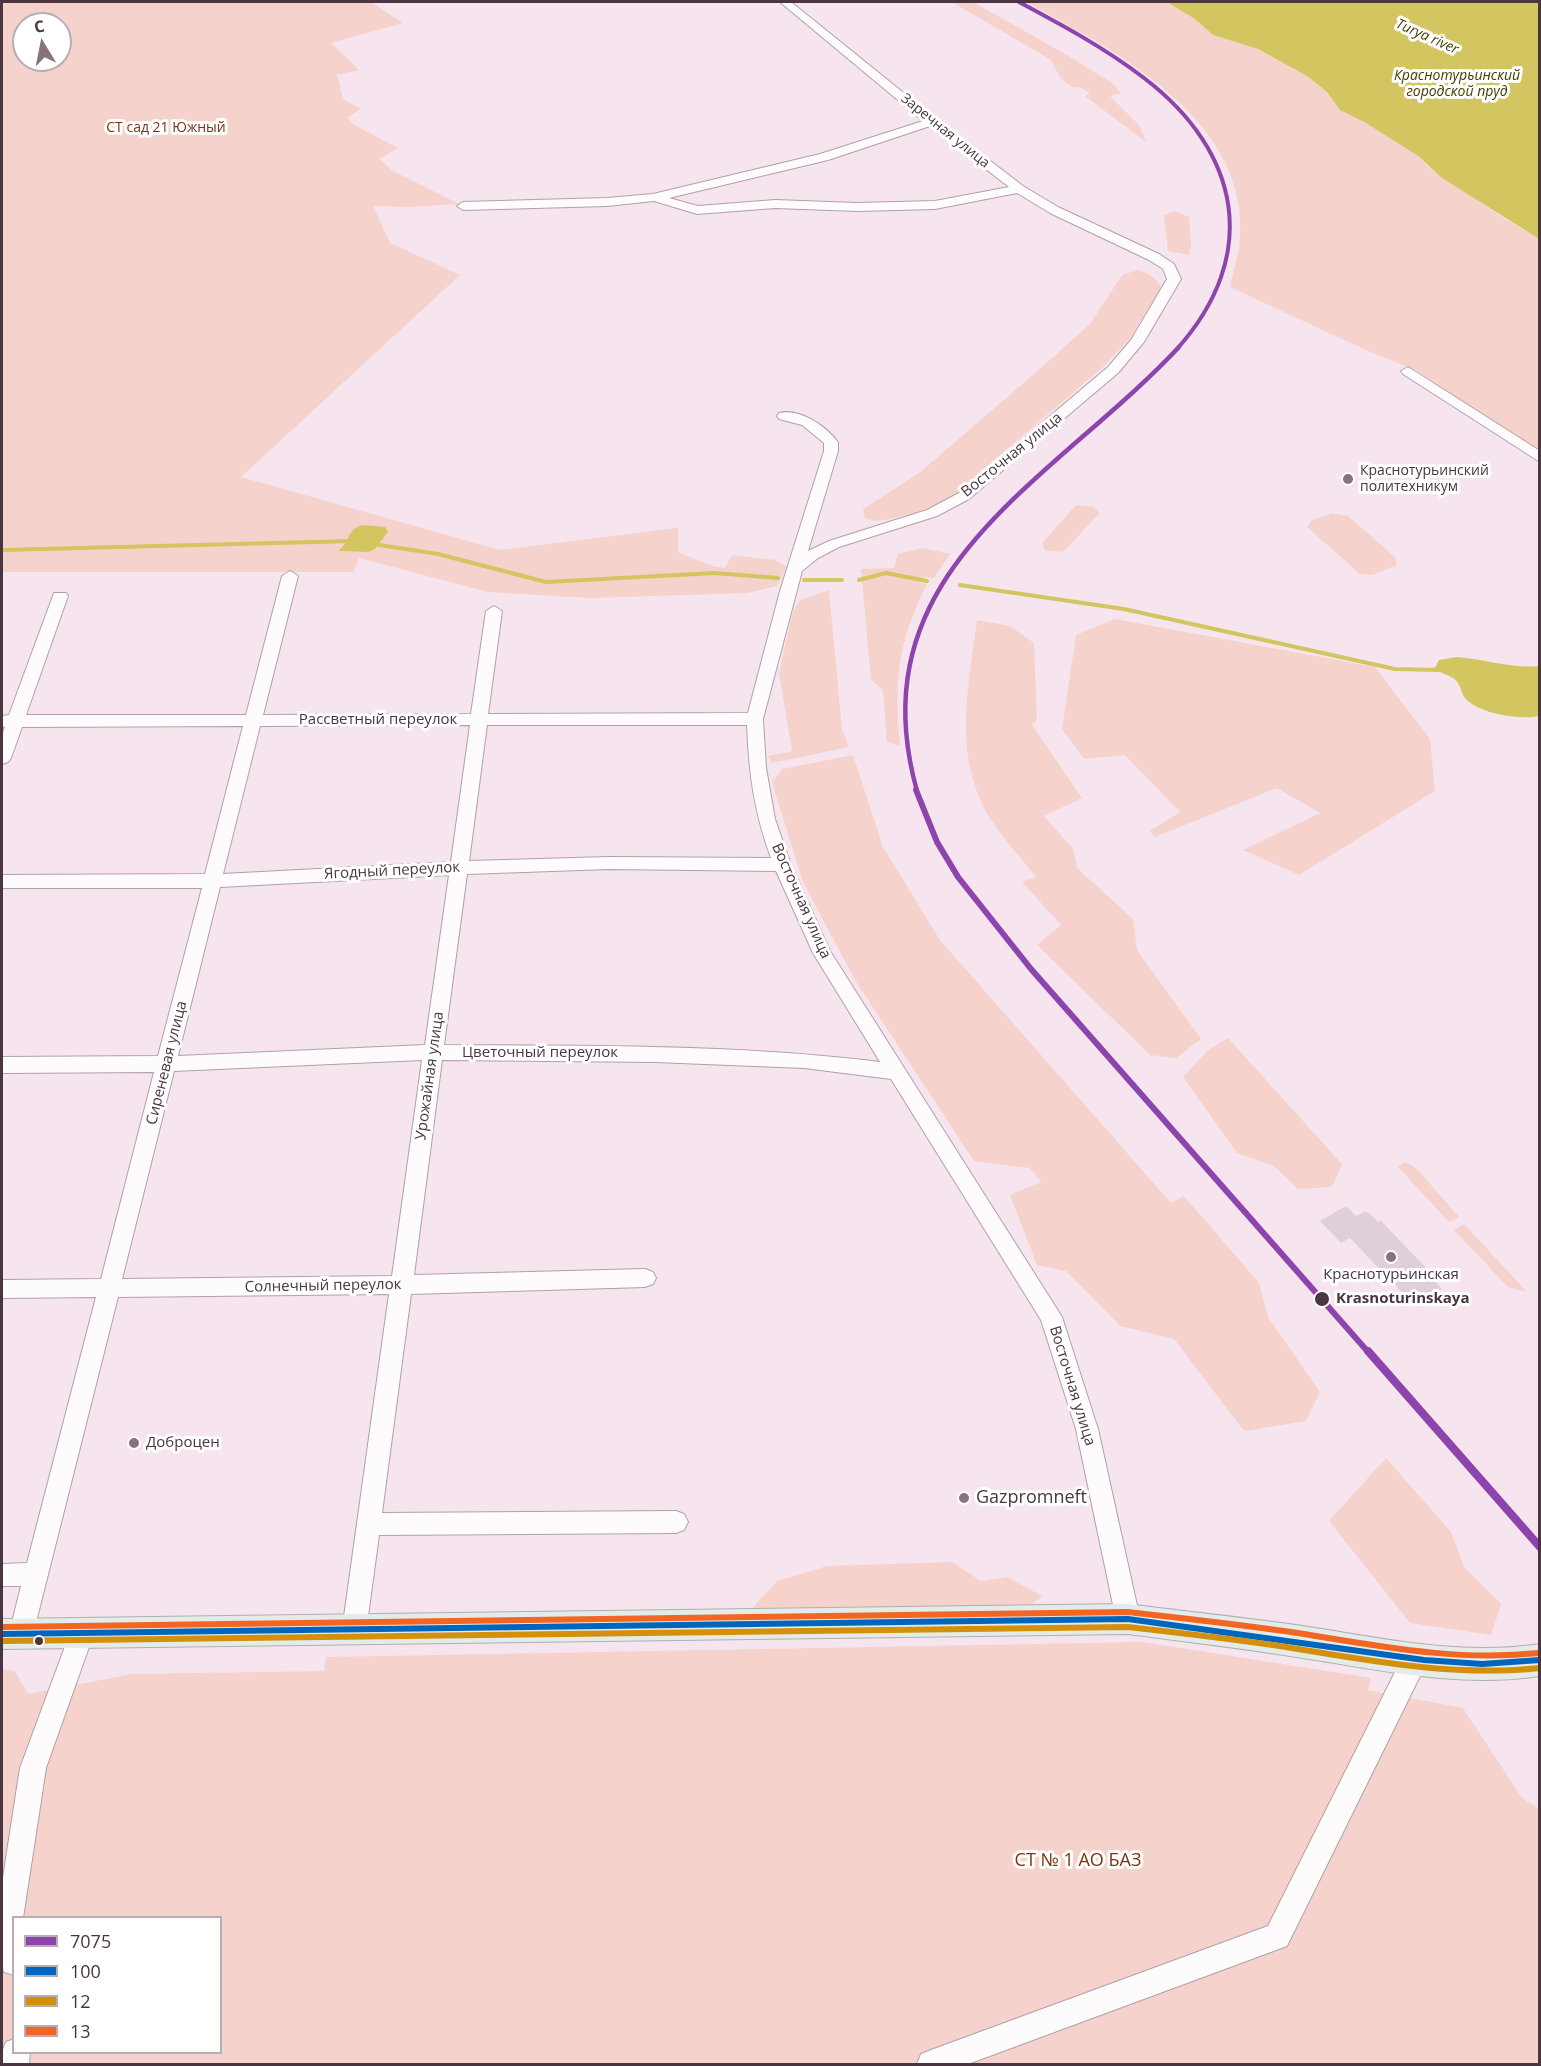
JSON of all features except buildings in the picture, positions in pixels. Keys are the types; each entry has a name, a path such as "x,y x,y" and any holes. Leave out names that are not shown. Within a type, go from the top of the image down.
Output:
{"main road":[{"path":"11,1634 1128,1619 1308,1643 1413,1661 1490,1667 1539,1660"}],"street":[{"name":"Заречная улица","path":"785,2 932,122 1019,189 1054,210 1119,241"},
{"path":"463,206 608,202 653,198 824,157 932,122"},
{"path":"653,198 697,210 776,204 857,207 935,205 1019,189"},
{"name":"Восточная улица","path":"1119,241 1154,257 1169,267 1174,279 1137,342 1113,370 964,495 923,516 834,544 813,555 796,568 755,719 759,778 766,819 782,865 822,953 1051,1317 1087,1429 1128,1619"},
{"path":"1408,371 1539,458"},
{"path":"784,416 807,422 831,442 829,461 796,568"},
{"name":"Сиреневая улица","path":"11,1634 37,1574 290,576"},
{"path":"2,758 8,721 60,596"},
{"name":"Урожайная улица","path":"354,1631 494,611"},
{"name":"Рассветный переулок","path":"8,721 755,719"},
{"name":"Ягодный переулок","path":"2,881 213,881 459,868 609,863 782,865"},
{"name":"Цветочный переулок","path":"2,1065 166,1064 434,1052 655,1054 770,1058 898,1072"},
{"name":"Солнечный переулок","path":"2,1289 401,1285 645,1278"},
{"path":"367,1533 676,1522"},
{"path":"2,1575 37,1574"},
{"path":"12,1946 9,1921 33,1768 82,1633"},
{"path":"931,2064 1277,1936 1413,1661"}],"green space":[{"name":"СТ сад 21 Южный","path":"2,2 371,2 403,23 331,43 359,70 337,75 343,99 361,109 348,117 351,123 398,148 379,159 393,171 459,204 411,207 373,206 390,243 460,275 241,477 500,550 678,528 678,552 712,566 725,568 732,555 775,560 787,567 777,586 748,593 589,598 488,592 359,558 353,572 2,572","holes":["388,532 377,545 367,551 339,551 346,546"]},
{"path":"952,2 973,2 1112,83 1121,93 1110,96 1140,126 1146,142 1085,96 1090,94 1080,87 1074,88 1061,79 1051,60"},
{"path":"1026,2 1167,2 1195,19 1213,35 1258,49 1307,76 1327,92 1340,110 1366,123 1418,156 1428,167 1539,239 1539,452 1416,370 1370,352 1230,287 1240,238 1237,196 1223,158 1199,124 1169,93 1135,66 1098,42"},
{"path":"1174,211 1189,217 1191,245 1189,255 1168,251 1164,215"},
{"path":"1138,270 1152,276 1161,288 1128,341 1103,367 950,498 913,514 874,521 865,518 863,509 919,473 1033,375 1090,324 1122,275"},
{"path":"1076,505 1092,507 1100,513 1063,552 1045,550 1042,543"},
{"path":"1332,513 1348,516 1395,557 1397,565 1372,575 1360,574 1307,527 1311,521"},
{"path":"923,548 950,554 934,578 923,577 921,583 927,584 904,644 897,701 900,746 887,742 883,690 871,680 861,569 894,568 898,554"},
{"path":"829,590 842,729 849,747 772,763 768,756 792,751 779,673 793,611 800,600"},
{"path":"1115,619 1375,667 1430,739 1435,791 1299,875 1243,850 1320,813 1277,788 1155,837 1150,831 1180,812 1125,755 1084,759 1062,729 1076,635"},
{"path":"977,620 1010,626 1034,643 1037,720 1032,725 1082,798 1044,816 1073,849 1077,868 1133,919 1137,950 1201,1039 1176,1058 1150,1055 1037,945 1061,925 1022,882 1036,877 1000,833 983,806 974,783 969,760 966,714"},
{"path":"853,755 883,847 940,940 1171,1203 1184,1196 1259,1283 1268,1317 1320,1392 1306,1421 1244,1431 1174,1339 1120,1326 1066,1271 1037,1265 1010,1195 1041,1182 1030,1168 974,1161 855,980 803,882 772,783 782,769"},
{"path":"1228,1038 1342,1164 1332,1187 1298,1189 1274,1166 1237,1153 1183,1077 1208,1050"},
{"path":"1403,1163 1410,1164 1418,1170 1459,1217 1449,1222 1398,1167"},
{"path":"1464,1224 1527,1292 1508,1287 1454,1230"},
{"path":"1386,1458 1451,1532 1464,1567 1501,1604 1491,1635 1410,1623 1329,1521"},
{"path":"952,1562 981,1581 1007,1577 1042,1596 1027,1608 748,1613 777,1581 827,1566"},
{"name":"СТ № 1 АО БАЗ","path":"1143,1642 1371,1678 1368,1690 1463,1708 1522,1798 1539,1809 1539,2064 2,2064 2,1669 15,1671 28,1694 132,1674 324,1671 326,1657"}],"water":[{"name":"Краснотурьинский городской пруд","path":"1167,2 1539,2 1539,239 1442,178 1418,156 1366,123 1340,110 1327,92 1307,76 1258,49 1213,35 1195,19"},
{"path":"362,525 385,527 388,532 375,549 368,552 338,551 353,530"},
{"path":"1457,657 1519,666 1539,666 1539,716 1501,715 1474,705 1465,698 1456,680 1435,668 1439,660"}],"waterway":[{"path":"2,550 353,541"},
{"path":"373,544 438,554 546,582 714,573 778,578"},
{"path":"859,580 886,573 927,581"},
{"path":"804,580 842,580"},
{"path":"960,585 1124,609 1395,669 1441,670"}],"transit line":[{"name":"7075","path":"1019,2 1115,57 1146,79 1173,103 1196,131 1215,162 1227,197 1231,223 1230,249 1224,274 1214,299 1188,337 1145,381 1010,503 964,551 937,590 919,631 908,674 906,741 917,792 929,826 958,877 1031,969 1540,1547"},
{"name":"13","path":"2,1627 1128,1612 1267,1629 1426,1654 1482,1657 1539,1653"},
{"name":"100","path":"2,1634 1128,1619 1453,1663 1482,1664 1540,1660"},
{"name":"12","path":"2,1641 1128,1627 1264,1644 1424,1669 1481,1672 1540,1668"}],"place":[{"name":"Краснотурьинский политехникум","path":"1348,479"},
{"name":"Краснотурьинская","path":"1391,1257"},
{"name":"Krasnoturinskaya","path":"1322,1299"},
{"name":"Доброцен","path":"134,1443"},
{"name":"Gazpromneft","path":"964,1498"}],"water label":[{"name":"Turya river","path":"1427,37"}]}
